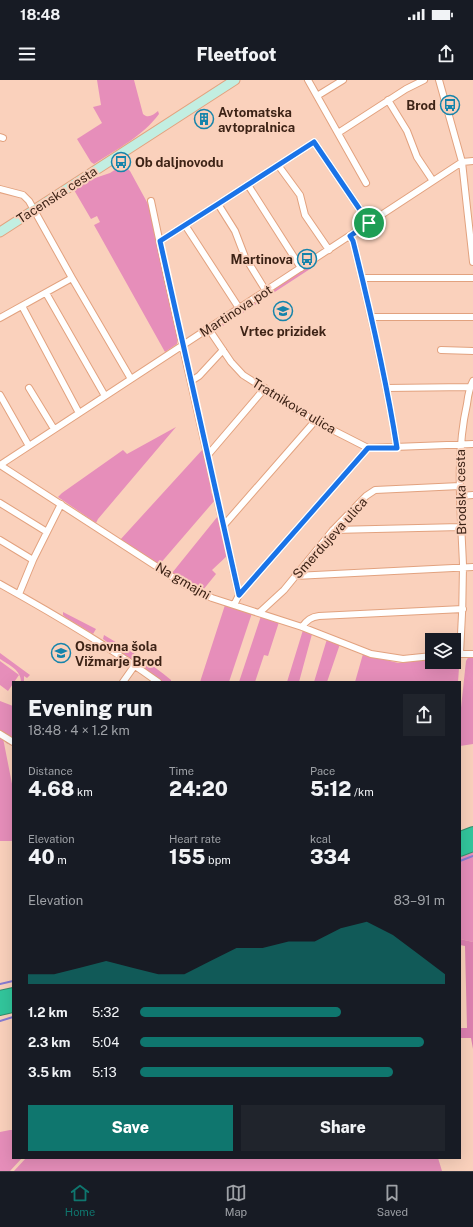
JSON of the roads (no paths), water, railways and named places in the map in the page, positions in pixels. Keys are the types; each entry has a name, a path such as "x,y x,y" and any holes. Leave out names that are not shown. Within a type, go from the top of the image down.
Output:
{"highway":[{"path":"461,838 473,833"},
{"path":"461,850 473,844"},
{"path":"0,997 12,994"}],"main road":[{"name":"Tacenska cesta","path":"0,232 235,80"}],"street":[{"path":"308,80 366,183"},
{"path":"317,96 343,80"},
{"path":"338,133 388,100 424,80"},
{"path":"439,80 462,162 473,262"},
{"path":"388,100 407,131 417,157 433,181"},
{"path":"160,241 314,142 369,223"},
{"name":"Martinova pot","path":"0,465 462,162 473,161"},
{"path":"278,165 300,195 305,215 329,250"},
{"path":"248,185 301,268"},
{"path":"0,189 25,197 34,210 131,379"},
{"path":"151,201 239,595"},
{"path":"218,204 235,231 244,257 266,290"},
{"path":"185,225 239,308"},
{"path":"350,236 353,241 371,317 397,448"},
{"path":"0,318 72,278"},
{"path":"362,278 473,278"},
{"path":"46,293 105,396"},
{"path":"22,306 80,413"},
{"path":"371,317 473,317"},
{"name":"Tratnikova ulica","path":"208,328 231,362 243,375 315,421 368,448 473,444"},
{"path":"191,381 199,376 223,350"},
{"path":"441,350 473,351"},
{"path":"386,388 472,384"},
{"name":"Brodska cesta","path":"460,633 463,609 460,444 462,423 470,405 472,384"},
{"path":"29,388 54,429"},
{"path":"208,456 265,388"},
{"path":"0,394 29,446"},
{"path":"224,525 315,421"},
{"path":"234,605 239,595 368,448"},
{"name":"Na gmajni","path":"0,465 185,585 212,598 302,627 371,654 403,659 425,657"},
{"name":"Smerdujeva ulica","path":"259,613 284,590 333,530 366,496 375,490 460,486"},
{"path":"460,496 473,495"},
{"path":"0,503 47,532"},
{"path":"19,594 33,560 61,504"},
{"path":"333,530 461,527"},
{"path":"0,540 33,560"},
{"path":"295,576 473,567"},
{"path":"0,584 81,630 157,681"},
{"path":"302,627 308,619 313,616 463,609"},
{"path":"461,654 473,654"},
{"path":"124,681 135,665"},
{"path":"0,734 12,741"}],"waterway":[{"path":"461,861 473,856"},
{"path":"0,984 12,981"},
{"path":"0,1021 12,1017"}],"place":[{"name":"Brod","path":"450,105"},
{"name":"Avtomatska avtopralnica","path":"204,119"},
{"name":"Ob daljnovodu","path":"121,162"},
{"name":"Martinova","path":"307,259"},
{"name":"Vrtec prizidek","path":"283,311"},
{"name":"Osnovna šola Vižmarje Brod","path":"61,653"}]}
